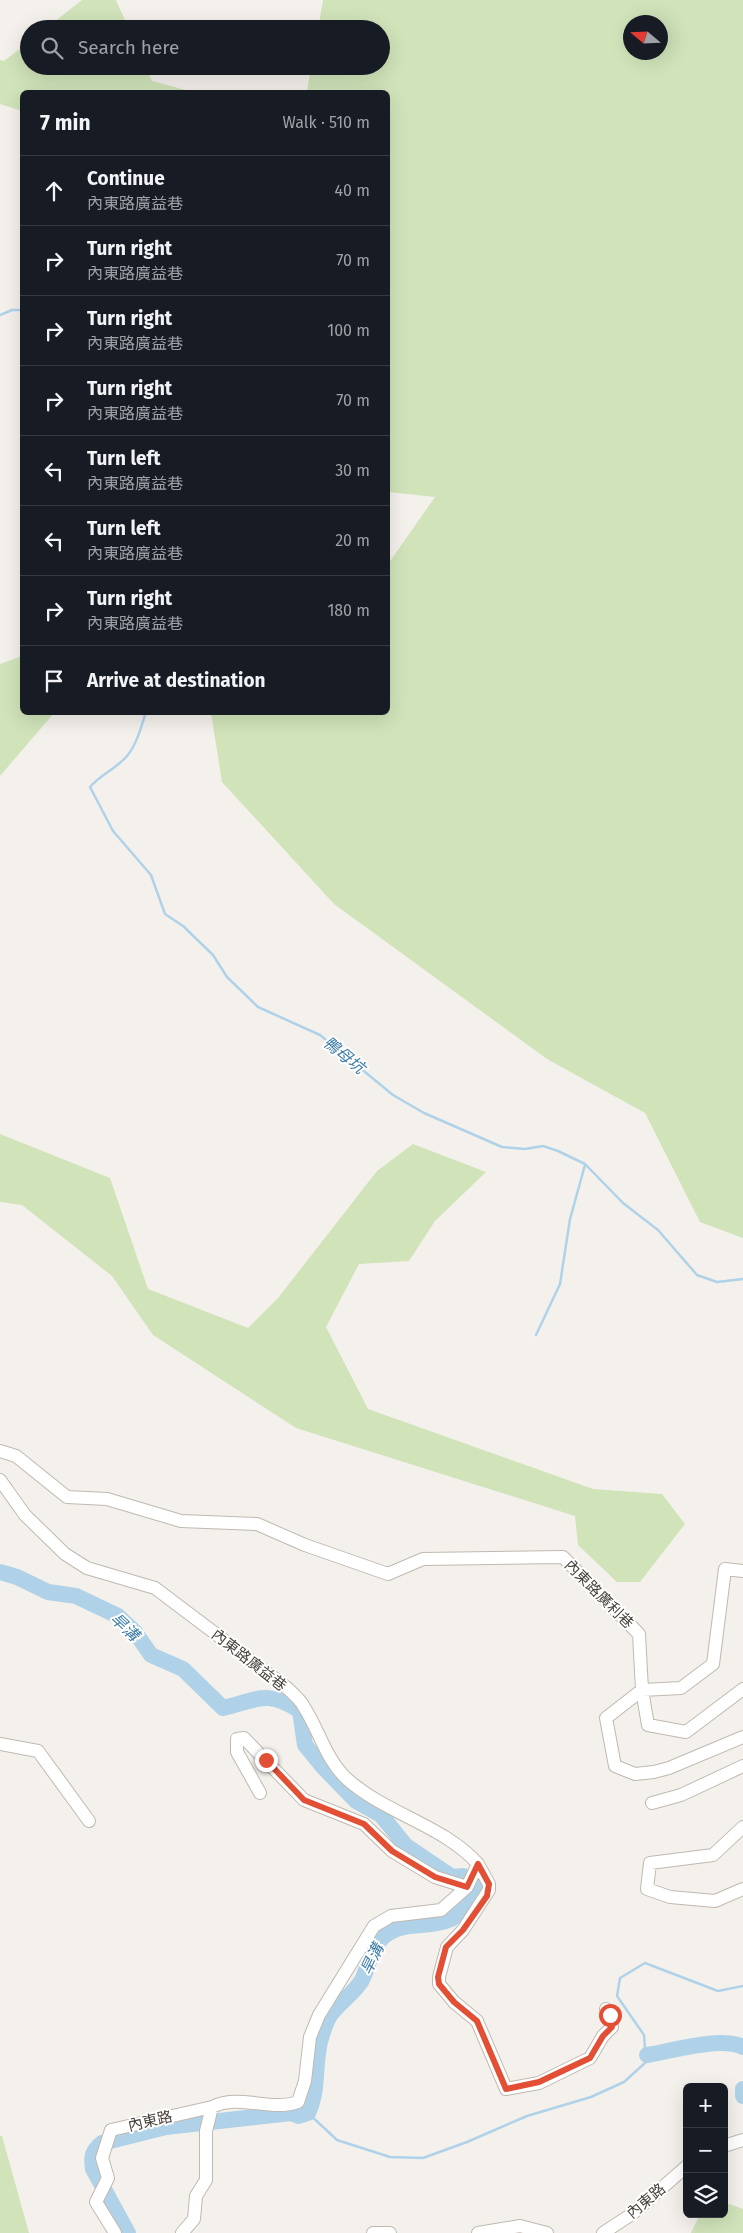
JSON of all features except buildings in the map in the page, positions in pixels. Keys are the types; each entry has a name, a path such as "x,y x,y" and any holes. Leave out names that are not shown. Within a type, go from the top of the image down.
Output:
{"street":[{"name":"內東路廣利巷","path":"0,1451 16,1456 67,1497 107,1499 181,1521 257,1524 305,1545 388,1574 423,1559 563,1557 639,1634 642,1690 648,1725 686,1732 743,1689"},
{"name":"內東路廣益巷","path":"0,1480 19,1508 65,1554 87,1568 155,1588 286,1687 304,1705 330,1757 346,1778 370,1796 462,1846 478,1864 489,1884 487,1896 463,1930 446,1947 438,1977 439,1984 454,2002 477,2021 506,2089 539,2082 590,2058 603,2036 612,2027 610,2015 606,2009"},
{"path":"743,1571 725,1569 714,1664 680,1688 642,1690 606,1718 615,1766 635,1774 670,1768 743,1737"},
{"path":"260,1793 237,1752 237,1739 244,1738 304,1800 364,1824 392,1851 435,1877 467,1887"},
{"path":"0,1744 38,1751 89,1821"},
{"path":"652,1803 681,1795 743,1766"},
{"path":"743,1827 713,1855 650,1863 647,1889 670,1897 715,1901 743,1889"},
{"path":"182,2233 194,2218 196,2196 206,2180 206,2130 212,2108 220,2103 240,2101 267,2105 290,2105 298,2102 304,2088 310,2037 319,2015 374,1926 391,1916 441,1910 467,1887 478,1864"},
{"name":"內東路","path":"115,2233 96,2202 108,2178 102,2158 111,2130 212,2108"},
{"name":"內東路","path":"603,2233 632,2214 683,2169"},
{"path":"478,2233 520,2226 547,2233"},
{"path":"373,2233 390,2233"}],"green space":[{"path":"82,0 116,0 125,20 56,20"},
{"path":"323,0 743,0 743,1238 700,1222 645,1113 547,1059 334,904 222,782 211,715 390,715 390,561 435,497 390,492 390,90 307,90 310,75 390,75 390,20 320,20"},
{"path":"20,49 20,75 150,75 152,81 186,90 20,90 20,110 0,104 0,60 4,61"},
{"path":"20,657 20,715 52,715 0,776 0,664"},
{"path":"0,1134 110,1178 148,1289 248,1328 278,1298 377,1171 413,1144 486,1172 435,1221 409,1261 359,1264 326,1327 368,1409 593,1489 662,1494 685,1524 640,1582 617,1582 578,1545 575,1516 296,1428 153,1335 112,1276 22,1205 0,1202"},
{"path":"0,2136 2,2136 29,2233 0,2233"},
{"path":"728,2203 743,2209 743,2233 691,2233 698,2218 728,2218"}],"waterway":[{"name":"鴨母坑","path":"0,315 12,310 20,310"},
{"name":"鴨母坑","path":"145,715 136,741 127,756 90,787 113,831 151,875 165,914 183,926 213,955 227,977 258,1007 320,1035 393,1095 424,1113 502,1147 525,1149 543,1146 585,1164 623,1203 658,1230 697,1275 717,1282 743,1279"},
{"path":"536,1335 560,1284 570,1219 585,1165"},
{"name":"旱溝","path":"0,1572 17,1577 48,1592 76,1596 118,1616 135,1632 151,1655 183,1669 223,1708 262,1698 270,1698 289,1704 300,1711 305,1745 323,1767 356,1801 381,1815 406,1846 452,1877 463,1876 476,1881 478,1890 467,1907 455,1917 442,1922 405,1927 393,1931 377,1943 362,1980 355,1990 333,2012 326,2023 317,2060 314,2096 308,2113 299,2116 291,2113 166,2127 102,2143 93,2154 93,2169 128,2233"},
{"path":"308,2113 337,2140 390,2157 423,2158 467,2142 527,2116 591,2097 624,2082 646,2062 644,2035 617,1996 620,1978 645,1963 718,1991 743,1986"},
{"path":"647,2055 709,2044 722,2043 743,2047"},
{"path":"743,2089 743,2096"}],"route":[{"path":"266,1760 304,1800 364,1824 392,1851 435,1877 467,1887 478,1864 489,1884 487,1896 463,1930 446,1947 438,1977 439,1984 454,2002 477,2021 506,2089 539,2082 590,2058 603,2036 612,2027 610,2015"}]}
